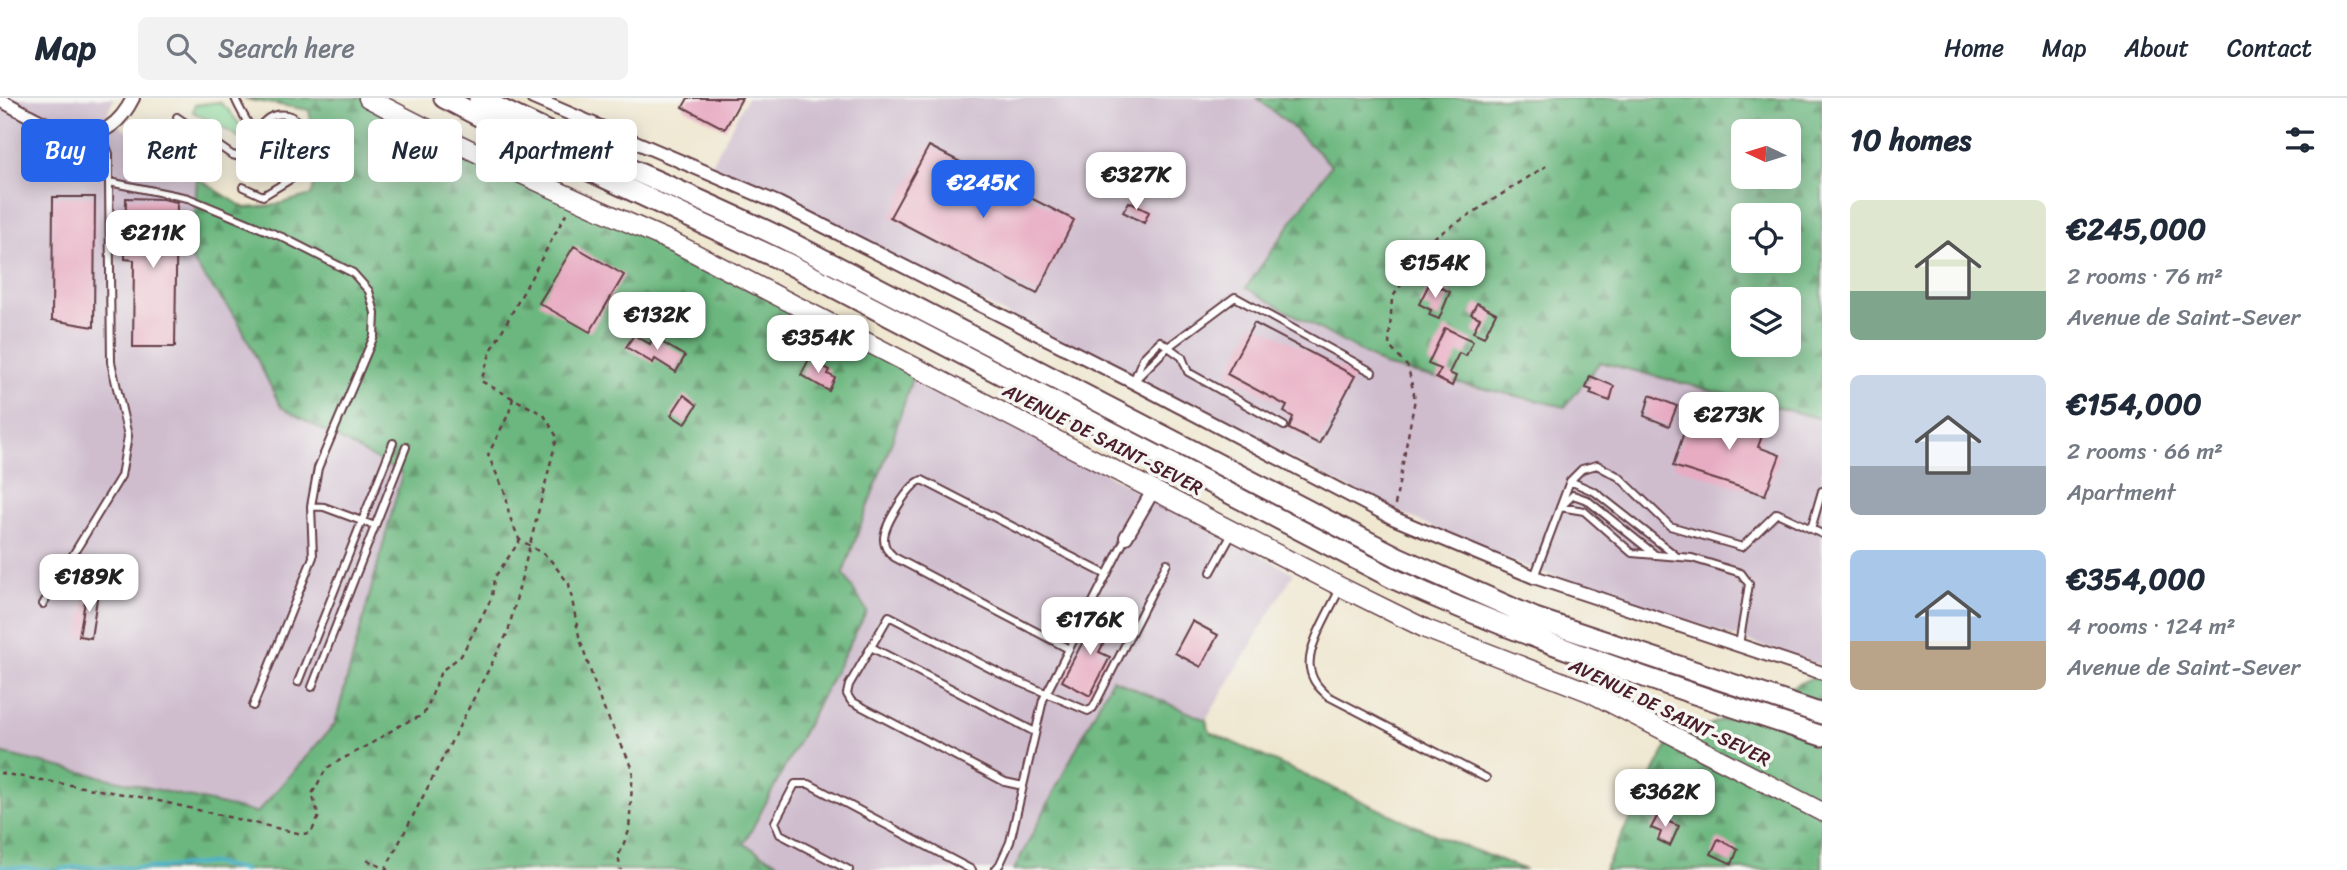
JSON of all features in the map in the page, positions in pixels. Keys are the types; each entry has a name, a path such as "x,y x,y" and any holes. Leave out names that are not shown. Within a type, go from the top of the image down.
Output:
{"main road":[{"path":"444,98 538,147 785,261 1394,579 1553,646 1822,736"},
{"path":"479,98 544,132 780,237 1398,557 1454,583 1535,618 1822,714"}],"street":[{"path":"109,128 125,114 133,98"},
{"name":"AVENUE DE SAINT-SEVER","path":"368,98 446,139 574,200 676,243 1426,629 1589,692 1822,812"},
{"path":"533,98 778,203 1133,382 1392,518 1534,577 1822,673"},
{"path":"0,100 39,119"},
{"path":"1126,537 1154,489"}],"lane":[{"path":"235,98 244,119"},
{"path":"266,119 278,113 295,119"},
{"path":"177,117 236,156"},
{"path":"43,604 121,476 128,436 111,362 108,182 188,198 282,237 353,273 369,291 375,313 374,337 318,468 311,506 313,557 253,706"},
{"path":"243,187 263,196 286,182"},
{"path":"1133,382 1168,347 1235,297 1373,372"},
{"path":"1168,347 1182,357 1188,372 1284,426"},
{"path":"298,682 393,443"},
{"path":"312,687 406,447"},
{"path":"1534,577 1570,481 1582,469 1597,465 1619,477 1670,526 1742,547 1777,513 1822,534"},
{"path":"1069,649 894,557 886,549 885,532 909,488 922,480 1107,575"},
{"path":"1570,481 1595,492 1676,556"},
{"path":"1811,529 1822,491"},
{"path":"1560,507 1573,495 1587,500 1655,555"},
{"path":"311,506 324,507 375,526"},
{"path":"1560,507 1584,511 1632,553 1692,558 1741,573 1749,584 1739,646"},
{"path":"1211,572 1233,530"},
{"path":"995,870 1006,853 1047,692 1126,537"},
{"path":"1023,786 1005,782 851,701 847,694 849,685 889,616 1003,675 1088,711 1093,708 1167,563"},
{"path":"1341,587 1312,649 1309,666 1316,685 1328,696 1486,778"},
{"path":"871,647 1035,732"},
{"path":"849,870 780,834 775,822 795,784 809,784 972,870"}],"path":[{"path":"1392,518 1415,399 1408,367 1389,346 1392,298 1433,238 1546,166"},
{"path":"367,860 386,870 508,632 557,437 544,415 481,381 491,351 574,200"},
{"path":"513,398 509,413 488,455 506,495 509,515 519,539 548,557 569,584 579,636 601,703 633,769 629,831 618,857 621,870"},
{"path":"0,773 146,798 302,834 312,833 319,816 312,794 326,769 426,712 441,671 461,656 492,597 494,578 519,539"}],"shaded area":[{"path":"0,98 114,98 106,117 109,119 21,119 21,182 109,182 109,119 123,128 123,182 197,182 192,261 237,319 281,407 402,473 335,724 258,813 0,753"},
{"path":"747,98 1257,98 1331,165 1247,288 1388,367 1565,407 1600,362 1822,419 1822,666 1518,564 1382,505 711,165"},
{"path":"914,372 1294,573 1206,720 1112,680 1014,870 791,870 744,845 867,612 843,574"}],"green space":[{"path":"377,98 418,119 368,119 368,182 462,182 462,141 476,149 476,182 542,182 914,372 893,438 843,573 867,611 744,844 791,870 0,870 0,753 257,813 335,724 402,474 281,407 237,319 192,261 197,182 203,182 245,208 271,206 311,195 315,182 354,182 354,119 310,119 309,110 244,99"},
{"path":"1257,98 1822,98 1822,419 1600,362 1565,407 1388,367 1246,288 1331,165"},
{"path":"219,102 236,120 236,136 222,128 222,119 206,119 193,112 195,105"},
{"path":"1822,673 1822,870 1604,870 1668,744"},
{"path":"1112,679 1206,720 1210,732 1440,837 1526,870 1014,870"}],"building":[{"path":"688,98 742,98 725,129 683,107"},
{"path":"929,146 1074,220 1037,294 890,217"},
{"path":"53,197 95,197 94,327 52,320"},
{"path":"126,198 177,202 175,347 133,347 134,260 125,259"},
{"path":"1129,202 1149,212 1144,223 1123,212"},
{"path":"574,246 624,275 590,332 539,303"},
{"path":"1430,282 1450,292 1439,319 1429,315 1431,310 1419,304"},
{"path":"1477,303 1496,313 1484,337 1473,332 1480,318 1471,314"},
{"path":"1254,323 1355,376 1319,444 1289,429 1293,417 1284,412 1287,406 1227,374"},
{"path":"1445,328 1473,341 1466,356 1459,353 1449,373 1456,376 1452,386 1436,378 1441,369 1428,364"},
{"path":"634,335 650,344 653,337 685,356 676,372 655,359 653,363 626,347"},
{"path":"809,359 830,370 828,374 835,378 829,391 801,375"},
{"path":"1590,376 1614,386 1610,401 1590,394 1592,390 1586,388"},
{"path":"684,395 697,405 685,424 671,415"},
{"path":"1650,395 1677,406 1669,426 1644,416"},
{"path":"1720,407 1767,422 1758,447 1780,455 1765,495 1673,466 1687,423 1710,431"},
{"path":"87,590 98,592 91,638 79,636"},
{"path":"1098,613 1115,622 1099,652 1110,657 1090,696 1062,681"},
{"path":"1192,621 1218,635 1201,667 1175,653"},
{"path":"1659,813 1679,826 1670,846 1658,840 1661,832 1651,828"},
{"path":"1718,839 1738,849 1732,864 1711,854"}],"waterway":[{"path":"57,870 77,867 156,868 212,863 244,870"},
{"path":"0,867 50,870"}]}
